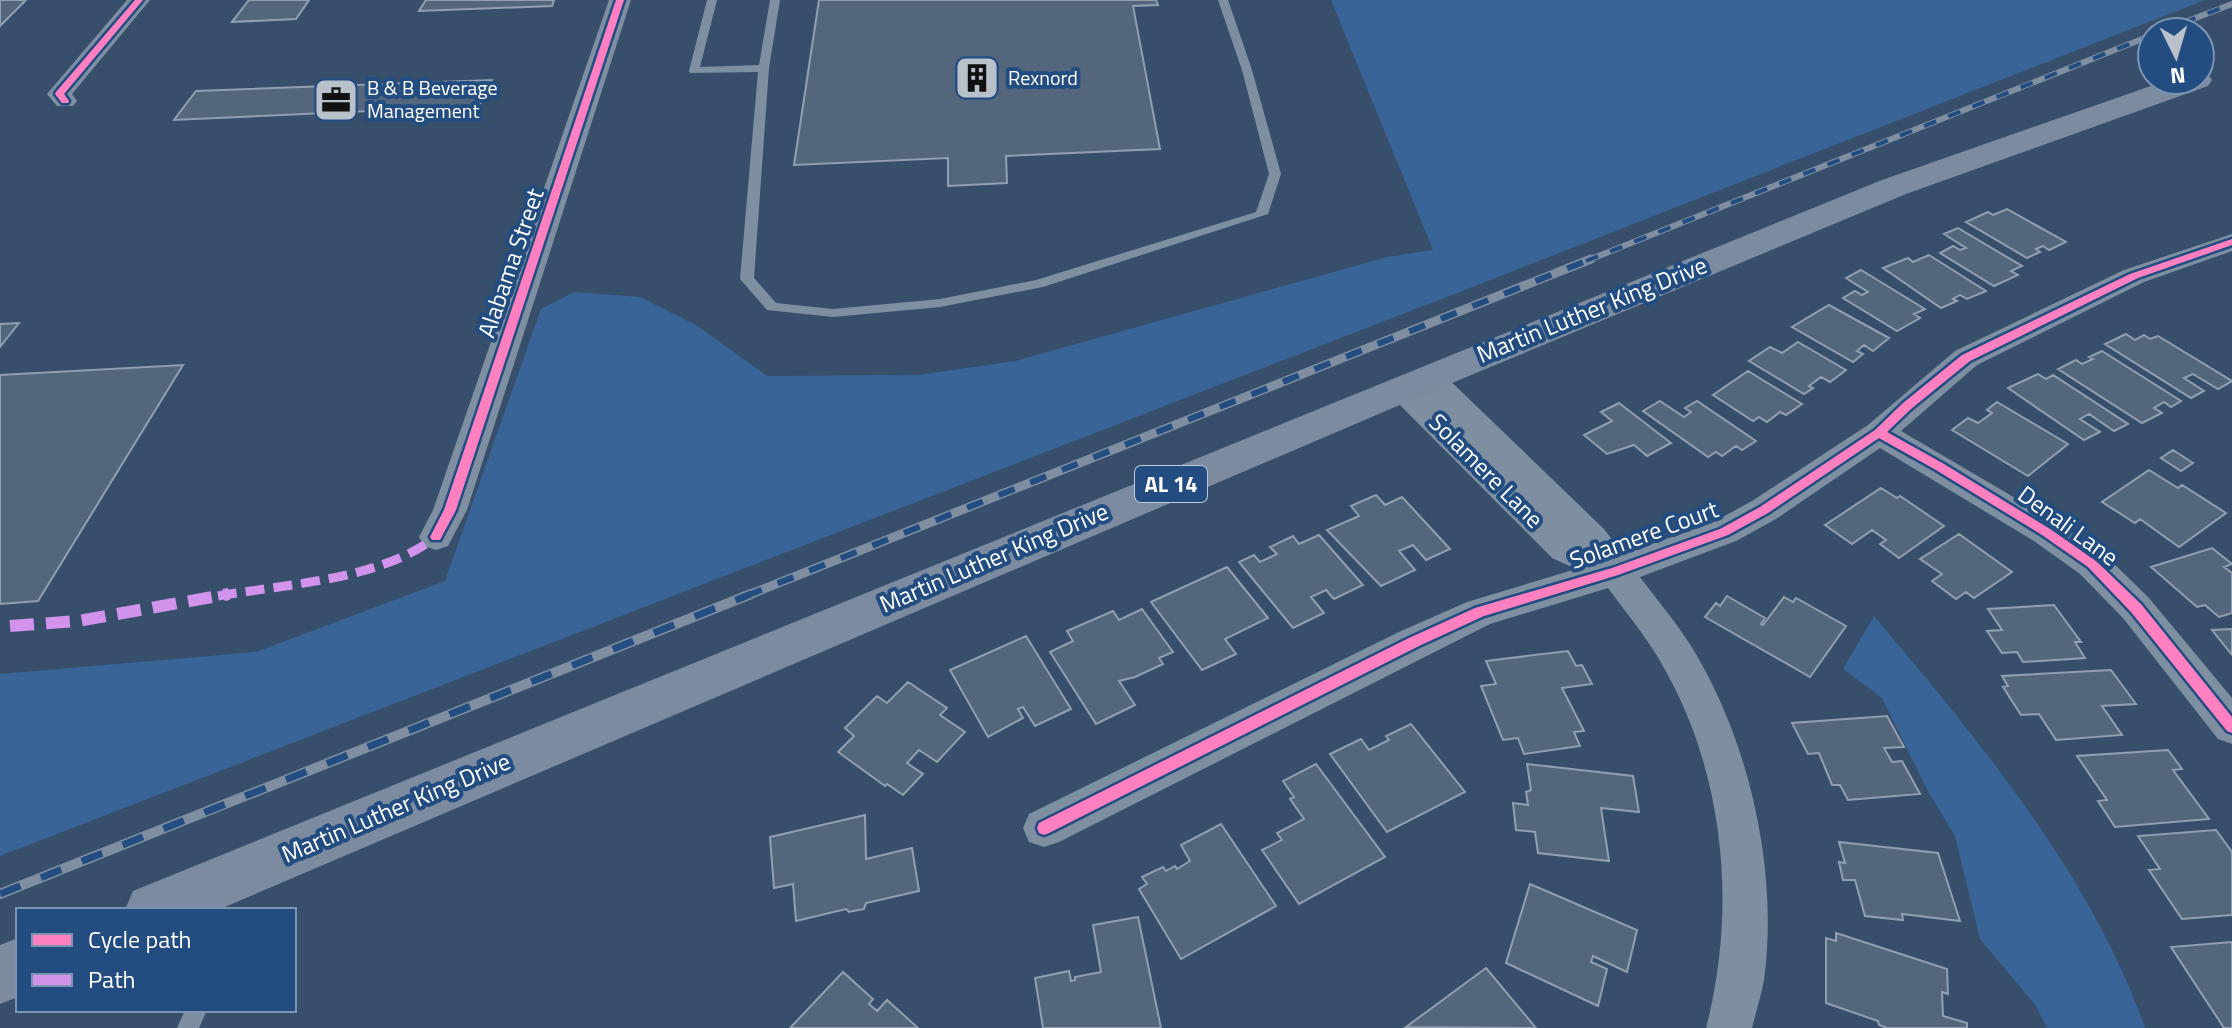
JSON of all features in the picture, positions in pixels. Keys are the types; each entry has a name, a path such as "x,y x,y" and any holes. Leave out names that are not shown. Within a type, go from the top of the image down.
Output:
{"main road":[{"name":"Martin Luther King Drive","path":"163,908 205,900 1415,382 1894,187 2152,96"}],"street":[{"path":"65,101 59,94 139,0"},
{"name":"Alabama Street","path":"436,537 450,510 620,0"},
{"name":"Solamere Court","path":"1044,828 1480,612 1614,572 1724,532 1764,510 1879,433 1966,358 2134,276 2232,242"},
{"name":"Solamere Lane","path":"1415,382 1564,548 1614,572 1678,657 1705,713 1733,794 1745,900 1741,980 1729,1028"},
{"name":"Denali Lane","path":"1879,433 1953,475 2092,564 2136,608 2232,727"}],"lane":[{"path":"712,0 694,71 764,68"},
{"path":"775,0 764,68 747,279 772,307 833,313 940,303 1038,284 1262,214 1275,174 1247,70 1223,0"}],"shaded area":[{"path":"1331,0 2205,0 2164,16 2136,16 2136,27 0,856 0,674 256,652 445,581 541,309 574,292 640,297 696,325 767,376 918,375 1015,361 1387,257 1433,250"},
{"path":"1874,616 1991,760 2063,863 2095,917 2145,1028 2047,1028 2036,1006 1980,939 1955,836 1929,793 1882,698 1843,669"}],"building":[{"path":"0,0 26,0 0,26"},
{"path":"249,0 309,0 296,19 232,22"},
{"path":"426,0 554,0 552,6 419,11"},
{"name":"Rexnord","path":"819,0 1156,0 1158,5 1133,6 1160,149 1006,156 1007,183 948,186 948,158 794,165"},
{"path":"492,80 479,106 174,120 196,91"},
{"path":"2007,209 2066,242 2049,250 2043,246 2036,249 2040,252 2027,258 1966,222 1988,212 1993,215"},
{"path":"1958,228 2022,266 2011,271 2018,275 1994,286 1940,253 1953,246 1960,250 1966,248 1944,234"},
{"path":"1929,255 1986,291 1967,299 1960,295 1953,299 1957,301 1941,308 1883,268 1908,258 1913,262"},
{"path":"1861,270 1925,309 1914,314 1920,318 1897,331 1843,298 1855,291 1862,295 1868,292 1846,278"},
{"path":"1829,305 1889,338 1873,351 1864,345 1857,351 1863,354 1853,362 1792,327"},
{"path":"19,323 0,347 0,324"},
{"path":"2126,334 2135,340 2144,335 2150,339 2158,336 2232,381 2218,389 2193,374 2184,378 2204,391 2191,398 2105,344"},
{"path":"1798,342 1846,370 1830,382 1821,377 1804,394 1749,361 1770,347 1782,353"},
{"path":"2102,351 2181,401 2171,407 2164,402 2154,408 2162,413 2142,423 2058,369 2076,360 2082,364"},
{"path":"183,365 38,601 0,604 0,375"},
{"path":"1748,371 1802,404 1786,415 1780,412 1767,422 1759,417 1753,421 1713,395"},
{"path":"2038,374 2046,379 2053,375 2128,424 2114,431 2089,414 2080,419 2100,432 2084,440 2008,388"},
{"path":"1660,401 1684,417 1691,412 1685,408 1697,401 1756,441 1742,450 1736,446 1722,456 1716,452 1708,457 1643,411"},
{"path":"1997,402 2068,444 2028,476 1952,430 1968,418 1978,423 1992,413 1987,410"},
{"path":"1619,403 1671,443 1647,456 1634,445 1607,454 1584,435 1612,421 1601,412"},
{"path":"2173,450 2193,463 2181,471 2161,458"},
{"path":"2149,470 2178,488 2182,485 2226,513 2179,547 2140,519 2135,523 2102,502"},
{"path":"1881,488 1897,498 1900,496 1944,526 1899,558 1880,544 1886,540 1872,530 1852,544 1825,525"},
{"path":"1376,495 1385,505 1402,497 1450,549 1426,560 1413,545 1399,551 1415,570 1381,586 1327,530 1359,516 1351,506"},
{"path":"1959,534 2012,572 1974,598 1966,592 1956,599 1932,581 1942,574 1920,559"},
{"path":"1319,535 1363,585 1334,599 1326,590 1311,597 1324,613 1293,628 1239,562 1254,555 1260,562 1277,554 1270,547 1293,536 1299,544"},
{"path":"2212,548 2232,564 2224,567 2232,573 2232,613 2219,617 2205,605 2197,607 2151,567"},
{"path":"1227,567 1268,618 1225,639 1236,654 1202,670 1151,602"},
{"path":"1727,596 1765,618 1763,625 1784,597 1793,602 1796,598 1846,626 1810,677 1705,617 1716,603 1720,606"},
{"path":"2054,605 2081,642 2075,642 2085,658 2023,662 2017,652 2002,653 1987,631 2002,630 1988,609"},
{"path":"1142,609 1173,652 1159,658 1163,664 1119,681 1135,705 1096,724 1050,652 1073,641 1067,631 1113,611 1119,620"},
{"path":"2232,629 2232,655 2212,630"},
{"path":"1026,636 1071,709 1035,726 1023,707 1018,709 1023,718 988,737 950,670"},
{"path":"1568,651 1576,666 1582,665 1592,684 1562,688 1584,731 1574,732 1580,746 1524,754 1518,738 1503,740 1481,686 1496,684 1486,661"},
{"path":"2111,670 2136,704 2102,706 2122,735 2056,740 2039,714 2021,715 2003,687 2008,686 2002,676"},
{"path":"908,682 947,708 940,715 965,732 937,762 919,750 907,763 923,774 903,795 887,784 885,786 838,752 854,736 845,728 877,696 887,703"},
{"path":"1887,716 1904,747 1884,748 1892,762 1902,761 1920,794 1848,800 1840,785 1832,785 1819,753 1808,754 1792,723"},
{"path":"1411,724 1465,792 1387,832 1330,754 1361,739 1369,750 1389,740 1386,736"},
{"path":"2168,750 2182,769 2173,770 2209,819 2115,827 2098,801 2107,800 2077,756"},
{"path":"1316,764 1385,857 1299,904 1262,850 1282,840 1277,833 1304,819 1290,799 1294,797 1283,781"},
{"path":"1527,764 1633,776 1639,812 1601,808 1609,861 1538,853 1535,832 1516,830 1513,803 1528,805 1526,792 1531,790"},
{"path":"865,815 866,859 912,848 919,891 866,903 864,909 849,912 846,909 796,921 793,884 774,888 770,837"},
{"path":"1221,824 1276,906 1181,959 1139,889 1147,884 1142,877 1163,867 1166,871 1175,866 1177,869 1190,861 1181,845"},
{"path":"2216,830 2232,852 2232,915 2182,919 2149,870 2160,869 2138,836"},
{"path":"1839,842 1938,853 1960,921 1902,914 1903,920 1865,916 1855,880 1843,880 1839,862 1845,863"},
{"path":"1530,884 1637,930 1627,972 1593,956 1591,962 1607,969 1598,1006 1506,963"},
{"path":"1138,917 1161,1028 1043,1028 1035,978 1069,971 1071,981 1075,977 1101,972 1093,925"},
{"path":"1836,933 1947,969 1948,994 1942,992 1943,1016 1967,1023 1967,1028 1887,1028 1879,1025 1878,1021 1826,1003 1826,938 1836,941"},
{"path":"2232,942 2232,1028 2224,1028 2171,947"},
{"path":"1486,968 1536,1028 1406,1027"},
{"path":"843,972 873,999 869,1004 877,1011 887,1000 918,1028 790,1028"}],"railway":[{"path":"2201,16 2232,4"},
{"path":"1586,261 2136,41"},
{"path":"746,596 1591,259"},
{"path":"0,894 751,594"}],"marked path":[{"path":"10,626 78,621 383,567 414,554 436,537"}],"cycle path":[{"path":"65,101 59,94 139,0"},
{"path":"436,537 450,510 620,0"},
{"path":"1044,828 1414,642 1480,612 1614,572 1724,532 1764,510 1879,433 1966,358 2134,276 2232,242"},
{"path":"1879,433 2046,532 2092,564 2136,608 2232,727"}],"place":[{"name":"Rexnord","path":"977,78"},
{"name":"B & B Beverage Management","path":"336,100"}]}
